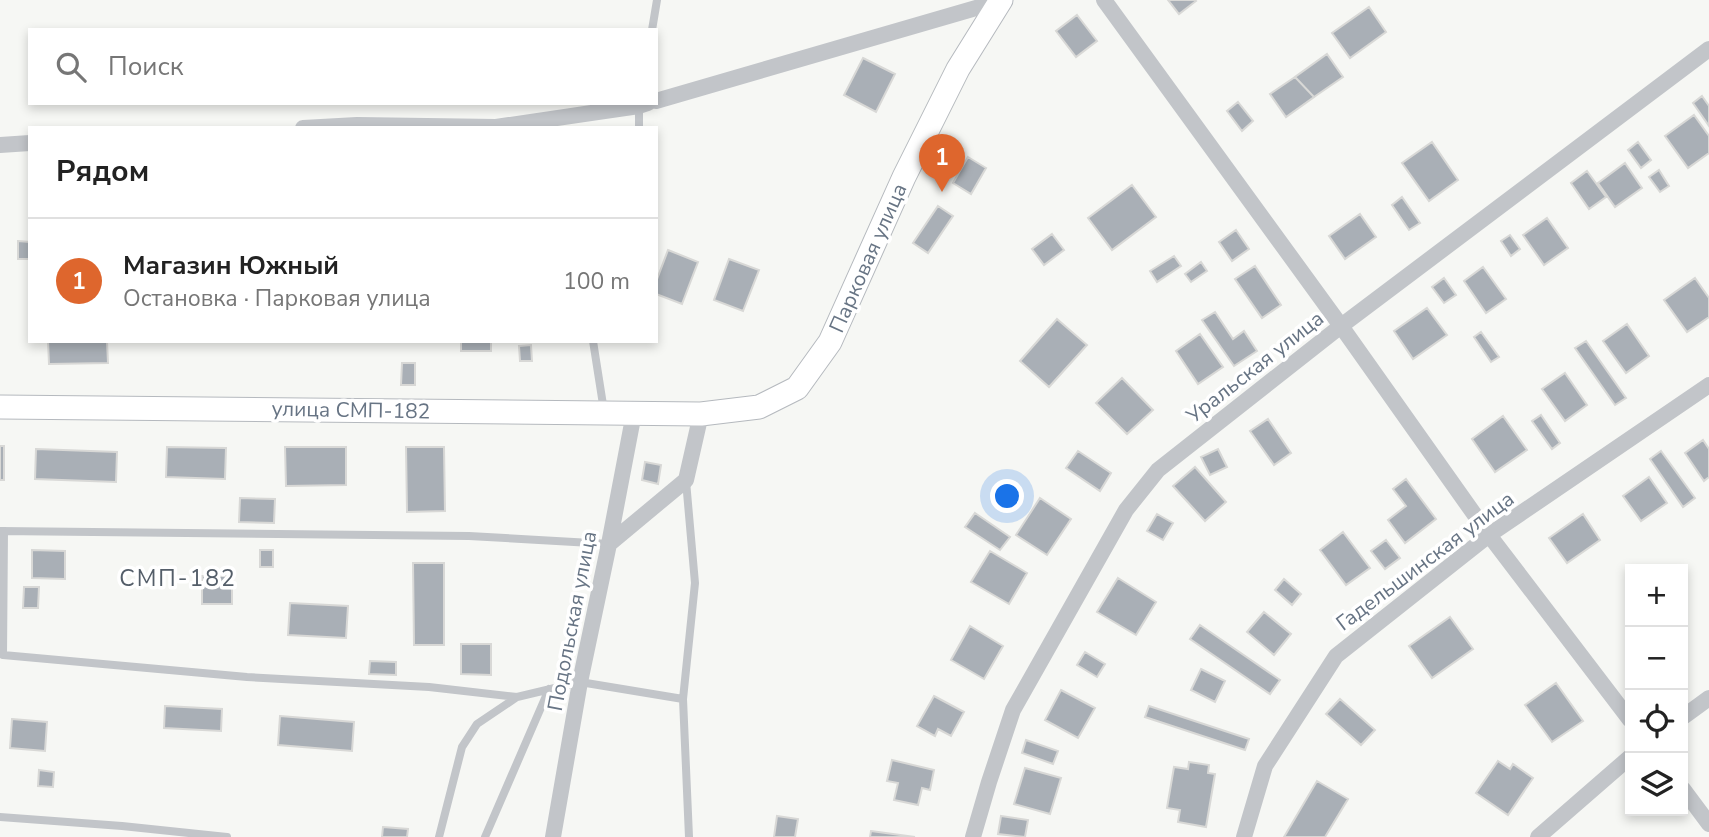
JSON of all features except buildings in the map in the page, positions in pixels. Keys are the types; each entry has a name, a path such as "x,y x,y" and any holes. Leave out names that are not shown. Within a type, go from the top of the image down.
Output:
{"street":[{"path":"658,100 1000,0"},
{"name":"Парковая улица","path":"701,414 759,407 797,388 830,342 904,177 952,80 1000,0"},
{"path":"1104,0 1489,535 1625,713"},
{"name":"Уральская улица","path":"973,837 1013,710 1126,510 1158,470 1341,326 1709,49"},
{"path":"502,126 636,105"},
{"path":"339,126 426,126"},
{"path":"0,145 28,143"},
{"name":"Гадельшинская улица","path":"1244,837 1265,766 1336,656 1489,535 1709,385"},
{"name":"улица СМП-182","path":"0,407 701,414"},
{"name":"Подольская улица","path":"552,837 634,413"},
{"path":"609,544 686,480 701,414"},
{"path":"1688,713 1709,698"},
{"path":"1538,837 1625,761"},
{"path":"1688,796 1709,824"}],"lane":[{"path":"652,28 657,0"},
{"path":"639,126 642,105"},
{"path":"593,343 605,413"},
{"path":"686,480 695,583 683,699 689,837"},
{"path":"517,697 429,687 247,677 4,655 2,531 469,536 609,544"},
{"path":"439,837 462,747 477,724 517,697 580,682 683,699"},
{"path":"485,837 549,689"},
{"path":"0,817 227,837"}],"place":[{"name":"Магазин Южный","path":"942,192"}],"district":[{"name":"СМП-182","path":"178,578"}]}
